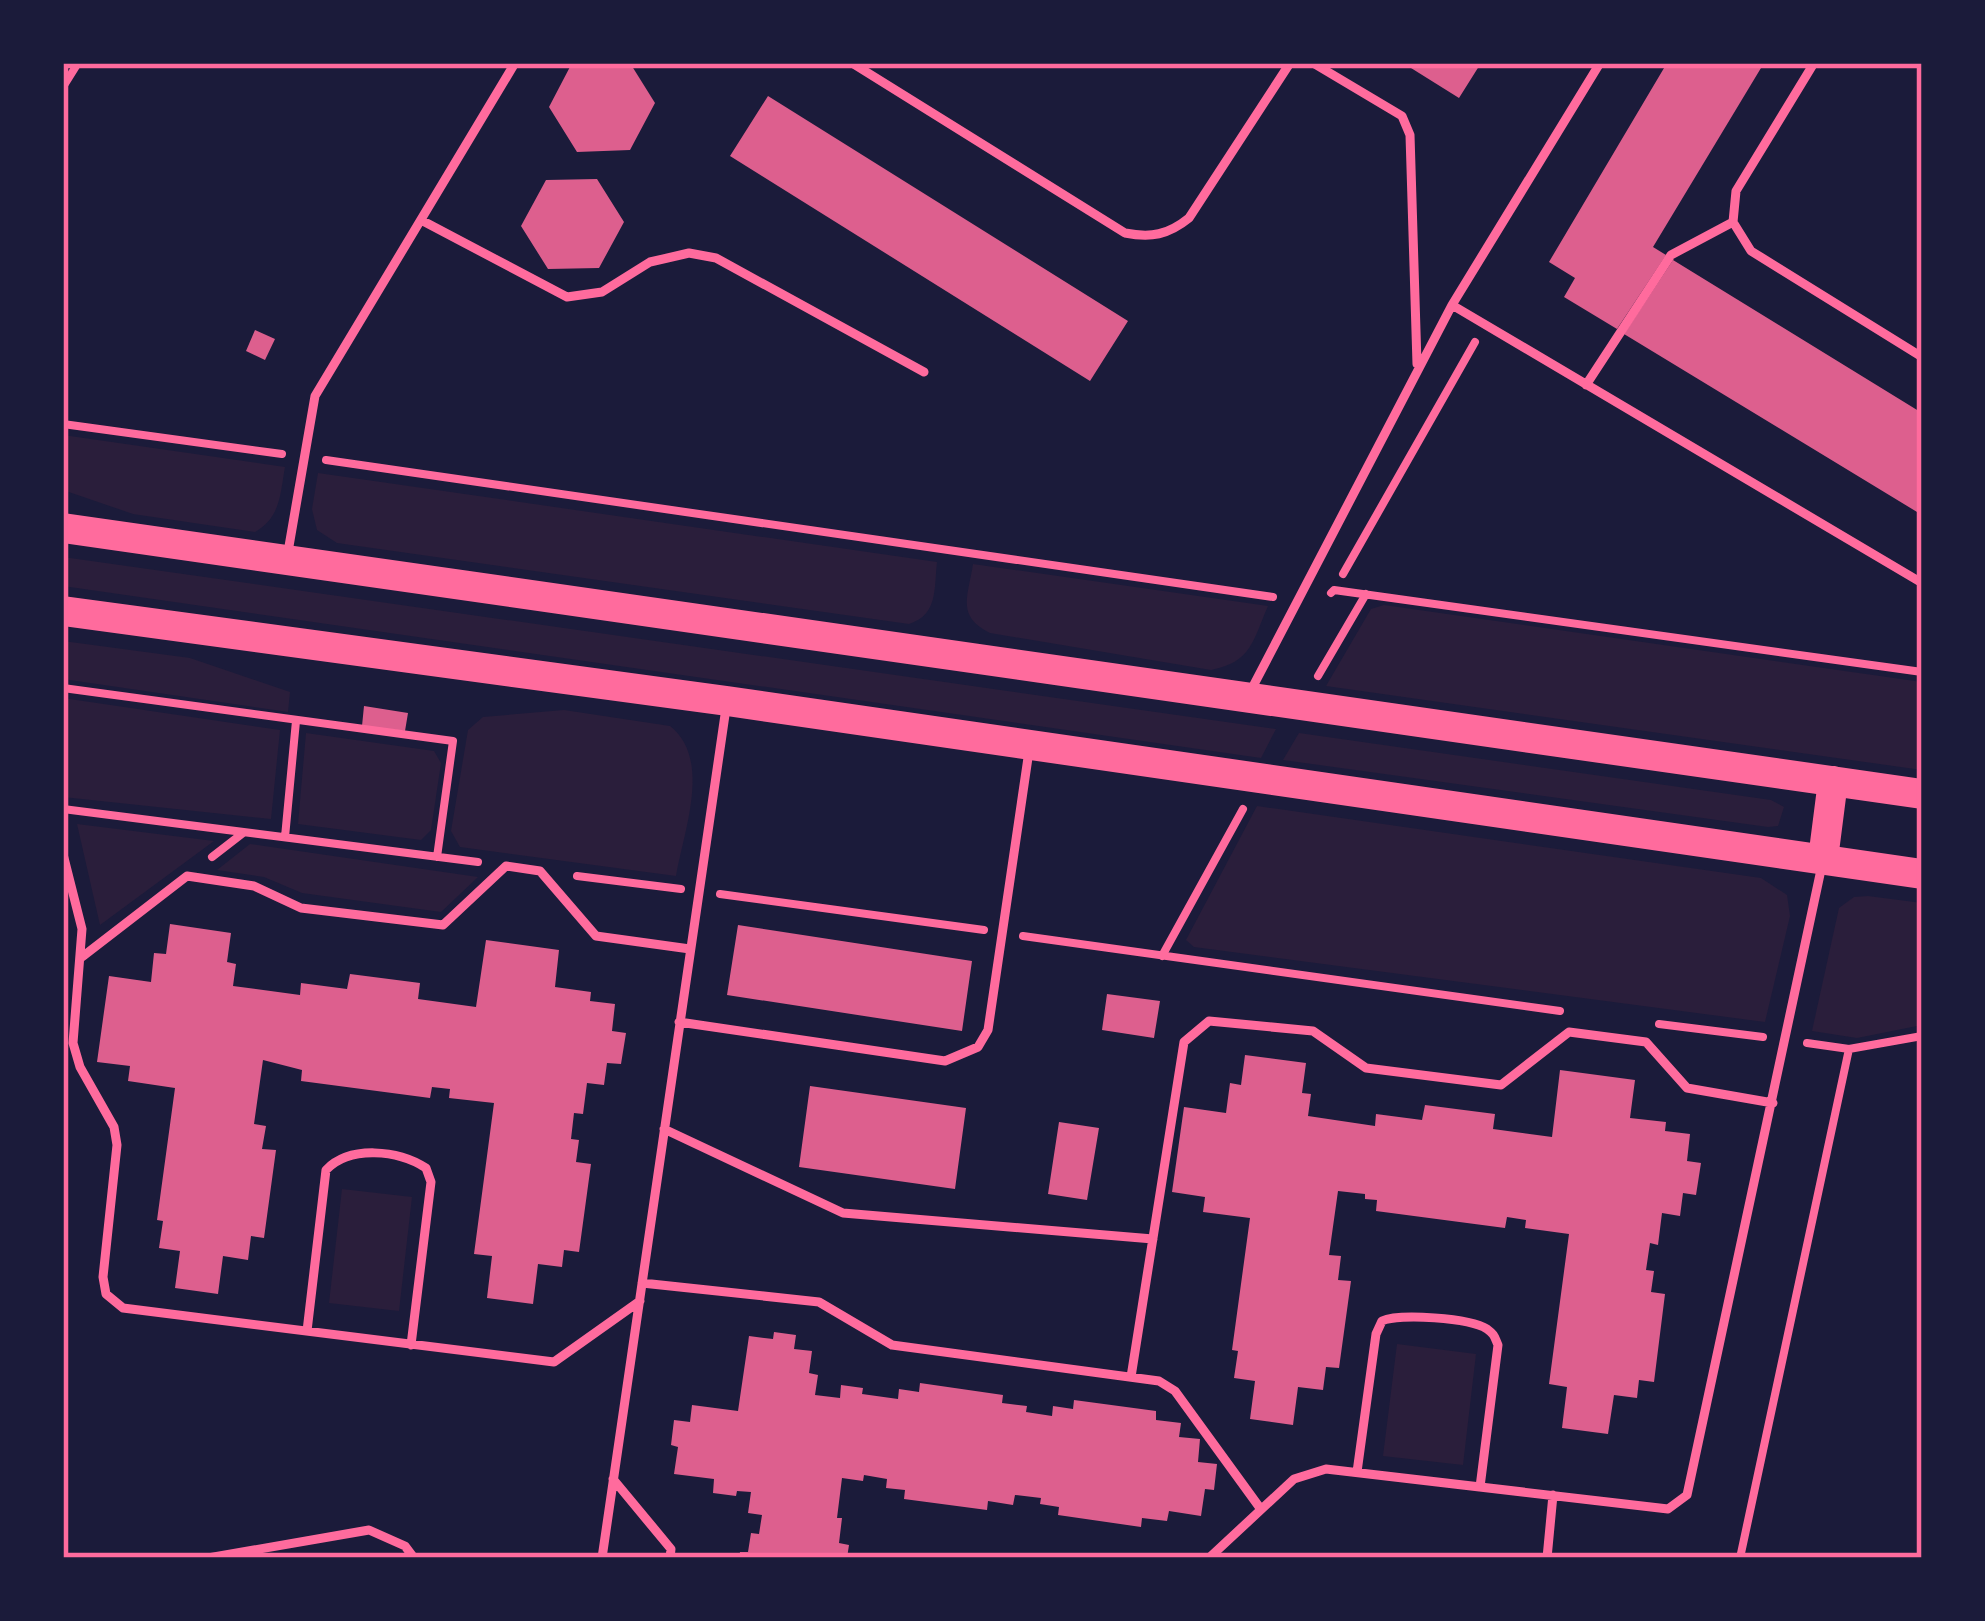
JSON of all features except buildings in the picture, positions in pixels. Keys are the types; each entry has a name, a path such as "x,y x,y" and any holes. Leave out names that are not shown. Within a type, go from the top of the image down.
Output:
{"main road":[{"path":"63,528 1922,794"},
{"path":"63,610 1922,874"},
{"path":"1823,860 1834,782"}],"lane":[{"path":"287,559 315,396 515,63"},
{"path":"852,63 1124,233 1147,238 1172,232 1189,218 1290,63"},
{"path":"1313,63 1402,116 1410,135 1417,370"},
{"path":"1247,698 1452,305 1600,63"},
{"path":"1814,63 1736,191 1733,222 1751,251 1922,357"},
{"path":"421,220 567,297 602,292 650,262 688,253 716,258 924,373"},
{"path":"1586,385 1671,255 1733,222"},
{"path":"1452,305 1922,583"},
{"path":"602,1558 727,701"},
{"path":"680,1022 945,1061 978,1047 988,1030 1030,746"},
{"path":"63,854 82,929 73,1043 80,1067 114,1127 117,1145 103,1276 106,1294 123,1308 554,1362 640,1301"},
{"path":"1209,1558 1294,1479 1326,1468 1668,1509 1687,1495 1823,860"},
{"path":"81,958 187,876 254,886 301,908 443,925 506,866 540,871 596,936 690,949"},
{"path":"1132,1377 1184,1042 1209,1021 1313,1031 1366,1068 1501,1085 1569,1032 1646,1042 1687,1088 1773,1103"},
{"path":"664,1129 843,1214 1154,1239"},
{"path":"307,1331 326,1170 354,1152 412,1159 426,1168 430,1182 411,1345"},
{"path":"642,1283 819,1303 892,1345 1159,1381 1175,1391 1260,1508"},
{"path":"1357,1472 1376,1334 1382,1321 1396,1315 1480,1325 1498,1345 1480,1486"},
{"path":"613,1479 671,1550 670,1558"},
{"path":"1546,1558 1553,1495"},
{"path":"208,1558 369,1530 405,1546 414,1558"},
{"path":"928,1558 939,1558"}],"path":[{"path":"63,87 78,63"},
{"path":"63,424 1321,604 1334,590 1484,325"},
{"path":"1334,590 1922,672"},
{"path":"63,688 453,741 437,857 63,809"},
{"path":"285,837 296,721"},
{"path":"540,871 1573,1012"},
{"path":"1643,1022 1850,1049 1922,1036"},
{"path":"1740,1558 1850,1049"}],"shaded area":[{"path":"63,435 285,467 278,504 255,532 133,514 63,490"},
{"path":"318,473 937,562 934,591 930,608 909,624 337,543 317,530 312,509"},
{"path":"63,557 1276,729 1261,758 63,586"},
{"path":"973,564 1268,606 1243,655 1211,670 990,633 968,612"},
{"path":"1384,605 1922,682 1922,770 1326,686 1371,609"},
{"path":"63,641 190,658 290,692 288,712 63,679"},
{"path":"63,698 280,730 271,819 63,797"},
{"path":"564,710 670,726 683,740 690,757 692,796 676,876 460,847 451,831 468,730 483,717"},
{"path":"306,733 434,751 441,763 431,830 421,840 298,824"},
{"path":"1299,733 1771,800 1784,807 1778,826 1768,827 1283,760"},
{"path":"1257,806 1761,878 1787,895 1790,916 1765,1022 1194,947 1186,940"},
{"path":"77,824 214,841 100,925"},
{"path":"250,844 478,877 441,912 302,893 264,877 217,870"},
{"path":"1854,897 1922,903 1922,1025 1857,1038 1812,1031 1839,908"},
{"path":"342,1189 412,1197 399,1311 329,1303"},
{"path":"1397,1344 1476,1354 1463,1465 1383,1456"}]}
